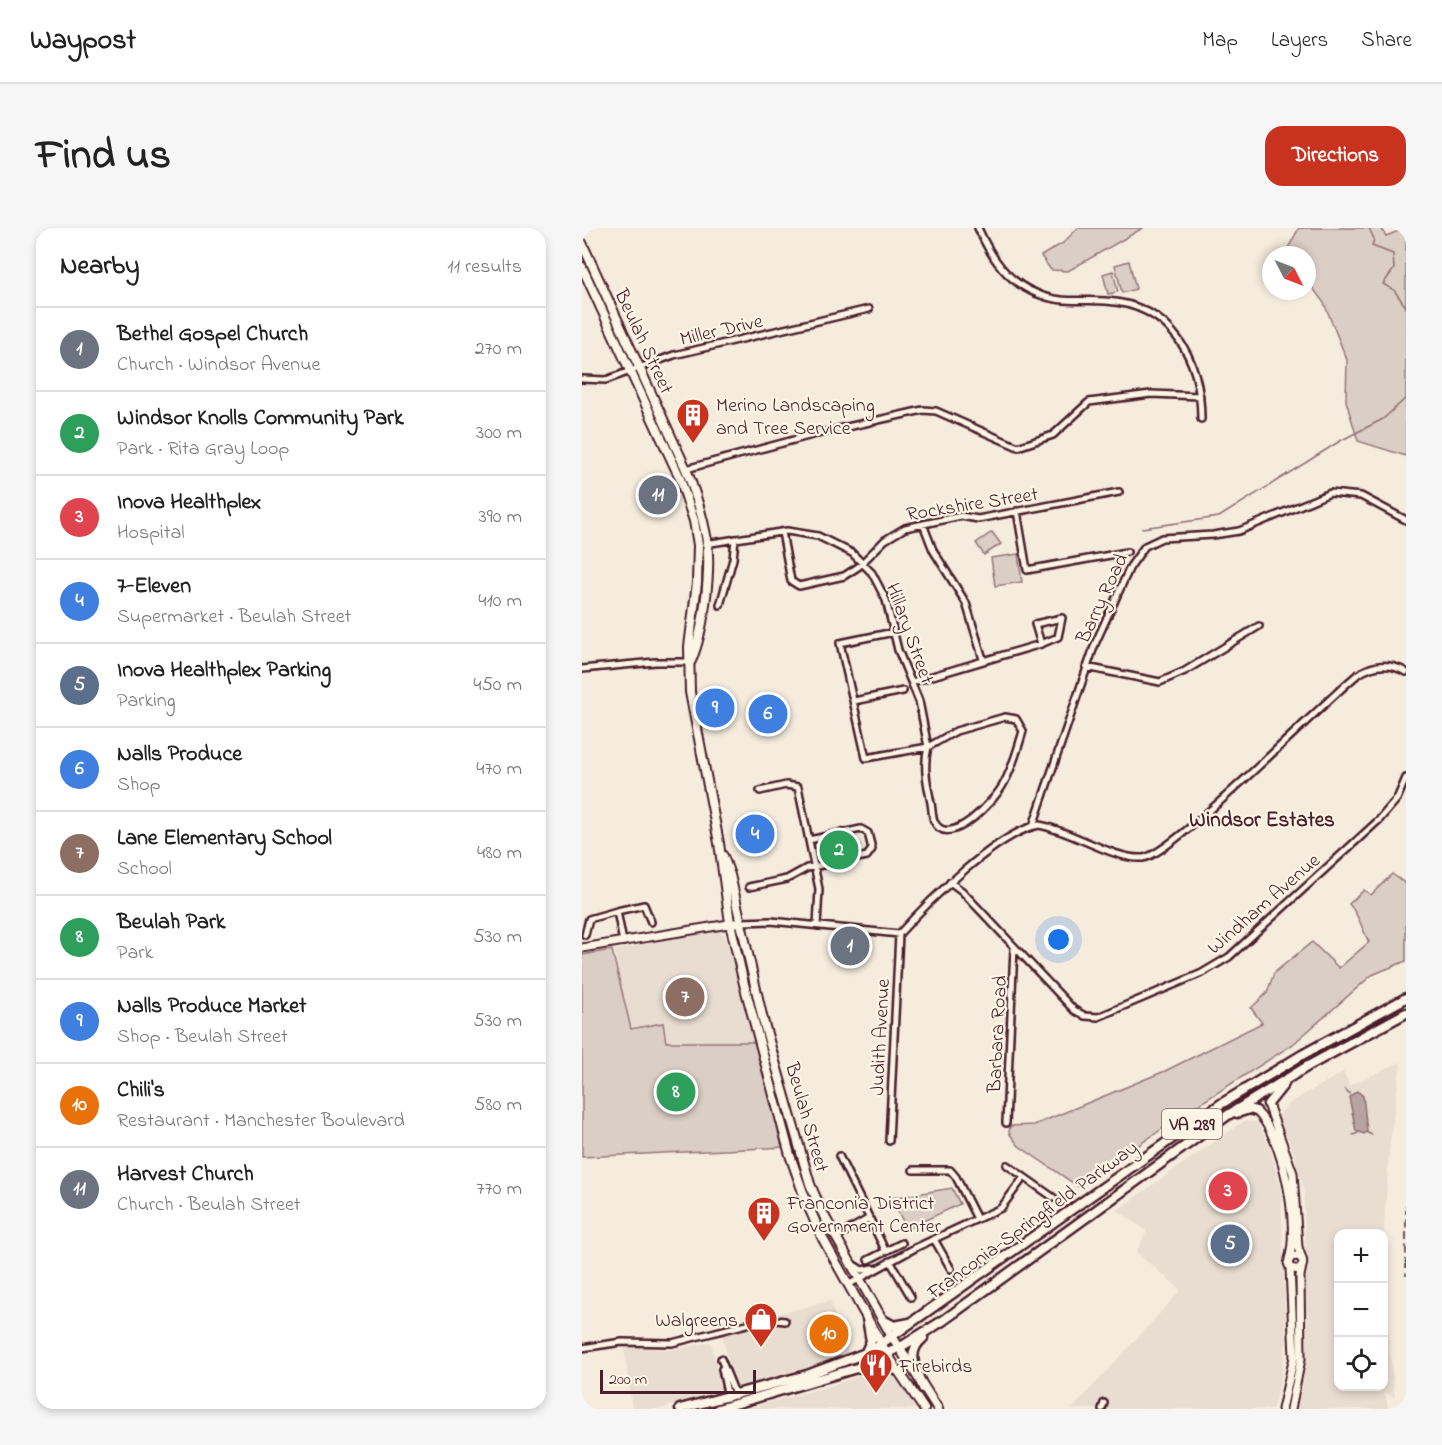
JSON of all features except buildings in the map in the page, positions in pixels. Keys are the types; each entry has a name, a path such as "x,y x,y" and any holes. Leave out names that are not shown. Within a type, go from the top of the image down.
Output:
{"main road":[{"name":"Beulah Street","path":"582,243 686,469 699,505 707,544 704,610 697,647 690,662"},
{"name":"Beulah Street","path":"582,267 687,494 698,545 697,583 688,647 693,717 719,843 730,923 744,984 798,1178 814,1220 848,1285 882,1345 924,1409"},
{"name":"Beulah Street","path":"719,843 730,875 763,1020 803,1163 817,1203 898,1348 938,1409"},
{"name":"Franconia-Springfield Parkway","path":"680,1409 818,1371 865,1354 882,1345 1221,1104 1294,1059 1406,998"},
{"name":"Franconia-Springfield Parkway","path":"860,1367 888,1354 944,1320 1228,1115 1292,1075 1406,1013"},
{"path":"1268,1104 1292,1075"},
{"path":"1228,1115 1249,1109 1256,1111"},
{"path":"865,1354 871,1341 867,1318"},
{"path":"883,1320 896,1326 916,1321"},
{"path":"924,1388 912,1360 913,1352 919,1341 944,1320"},
{"path":"718,1409 860,1367 882,1364 898,1371"}],"street":[{"path":"978,228 999,266 1030,291 1059,300 1125,304 1145,311 1164,324 1179,339 1190,356 1198,378 1201,419"},
{"name":"Miller Drive","path":"582,379 601,381 674,355 869,309"},
{"path":"686,469 816,434 923,410 936,411 1018,447 1053,435 1089,402 1151,394 1200,396"},
{"name":"Rockshire Street","path":"782,532 791,581 794,585 838,579 862,563 895,533 923,524 966,516 978,519 1119,492"},
{"name":"Barry Road","path":"1033,826 1086,668 1135,559 1145,546 1155,540 1239,531 1314,498 1338,493 1361,496 1406,520"},
{"path":"1017,511 1027,570 1127,552"},
{"path":"923,524 933,550 966,603 983,659"},
{"name":"Hillary Street","path":"698,545 782,532 802,532 828,539 852,553 862,563 882,589 902,661 923,715 928,747 925,760 934,821 939,828 948,831 959,829 985,808 1004,785 1023,730 1016,719 1005,717 956,731 928,747"},
{"path":"720,605 733,559 735,539"},
{"path":"912,682 983,659 1041,644 1058,637 1062,618 1035,624 1041,644"},
{"path":"1086,668 1160,682 1185,671 1259,626"},
{"path":"894,632 840,643 866,758 928,747"},
{"path":"582,669 655,662 690,662"},
{"path":"582,948 741,922 771,921 899,934 950,882 984,856 1033,826 1057,829 1128,856 1142,858 1155,855 1186,831 1357,675 1370,668 1384,665 1406,672"},
{"path":"854,701 903,691"},
{"name":"Windham Avenue","path":"950,882 963,891 1074,1010 1089,1017 1106,1015 1202,973 1229,957 1379,820 1397,799 1406,778"},
{"path":"760,791 786,785 798,787 819,889 817,926"},
{"path":"749,887 787,879 814,867 867,856 872,849 869,837 864,830 809,840"},
{"path":"585,935 588,919 645,905 651,922"},
{"path":"617,911 623,942"},
{"name":"Judith Avenue","path":"889,1141 899,934"},
{"name":"Barbara Road","path":"1006,1123 1014,947"},
{"path":"1268,1104 1293,1173 1298,1247 1302,1263 1300,1276 1301,1359 1291,1409"},
{"path":"1256,1111 1271,1134 1286,1178 1291,1221 1289,1264 1294,1358 1282,1409"},
{"path":"839,1156 885,1250"},
{"path":"1007,1165 1054,1198"},
{"path":"912,1170 950,1170 956,1177 977,1220"},
{"path":"848,1285 878,1267 1001,1208 1024,1177"},
{"path":"836,1237 868,1219"},
{"path":"934,1239 951,1269"},
{"path":"868,1260 902,1243"},
{"path":"1289,1264 1296,1256 1302,1263"},
{"path":"890,1261 911,1297"},
{"path":"1289,1264 1296,1270 1302,1263"},
{"path":"852,1264 865,1270 878,1267"},
{"path":"582,1348 622,1342 672,1343 767,1319 785,1321"},
{"path":"731,1395 721,1359 733,1405"}],"shaded area":[{"path":"1078,228 1143,228 1068,271 1051,270 1041,256 1063,243"},
{"path":"1299,228 1381,228 1386,236 1406,228 1406,456 1358,441 1346,401 1347,360 1324,303 1316,292 1316,246 1289,246"},
{"path":"1129,261 1136,289 1122,293 1115,265"},
{"path":"1113,271 1118,292 1108,294 1103,274"},
{"path":"992,532 1001,544 984,555 976,543"},
{"path":"1018,554 1022,582 995,586 991,558"},
{"path":"855,836 860,845 858,852 827,861 819,854 824,843"},
{"path":"1392,874 1406,884 1406,961 1372,975 1292,1045 1179,1117 1079,1187 1019,1146 1009,1133 1010,1126 1034,1125 1165,1071 1262,1023 1251,1008 1267,993 1274,973 1312,942 1339,968 1369,942 1349,904 1364,890 1371,895"},
{"path":"718,931 725,935 729,949 736,950 761,1042 666,1042 630,1029 625,1014 615,950"},
{"path":"612,950 631,1029 663,1023 666,1042 761,1042 781,1143 787,1143 787,1147 582,1157 582,955"},
{"path":"1401,1062 1389,1150 1384,1229 1334,1229 1334,1391 1388,1391 1388,1330 1395,1398 1385,1392 1388,1409 1296,1409 1302,1391 1307,1352 1304,1193 1294,1153 1277,1116 1290,1103 1343,1072 1350,1085"},
{"path":"1357,1091 1363,1096 1367,1131 1364,1134 1356,1131 1349,1097"},
{"path":"1244,1121 1257,1122 1270,1147 1281,1190 1286,1342 1280,1384 1272,1409 1072,1409 1181,1290 1136,1252 1147,1231 1117,1210"},
{"path":"952,1188 960,1204 907,1229 891,1198"},
{"path":"830,1301 849,1356 745,1386 735,1385 720,1328"},
{"path":"711,1342 721,1390 660,1409 632,1409 624,1347 670,1350"},
{"path":"880,1368 893,1373 917,1409 745,1409 833,1385"}],"waterway":[{"path":"1369,228 1374,239 1372,246 1393,254 1394,269 1383,284 1394,290 1406,307"},
{"path":"1142,528 1219,517 1340,441 1383,419 1406,398"},
{"path":"1345,1089 1350,1094"},
{"path":"1366,1132 1372,1135"},
{"path":"1353,1135 1358,1133"}],"railway":[{"path":"1406,1205 1406,1276"}],"place":[{"name":"Merino Landscaping and Tree Service","path":"693,444"},
{"name":"Harvest Church","path":"658,495"},
{"name":"Nalls Produce Market","path":"715,708"},
{"name":"Nalls Produce","path":"768,714"},
{"name":"7-Eleven","path":"755,834"},
{"name":"Windsor Knolls Community Park","path":"839,850"},
{"name":"Bethel Gospel Church","path":"850,946"},
{"name":"Lane Elementary School","path":"685,997"},
{"name":"Beulah Park","path":"676,1092"},
{"name":"Inova Healthplex","path":"1228,1191"},
{"name":"Franconia District Government Center","path":"764,1242"},
{"name":"Inova Healthplex Parking","path":"1230,1244"},
{"name":"Chili's","path":"829,1334"},
{"name":"Walgreens","path":"761,1348"},
{"name":"Firebirds","path":"876,1394"}],"district":[{"name":"Windsor Estates","path":"1262,819"}]}
